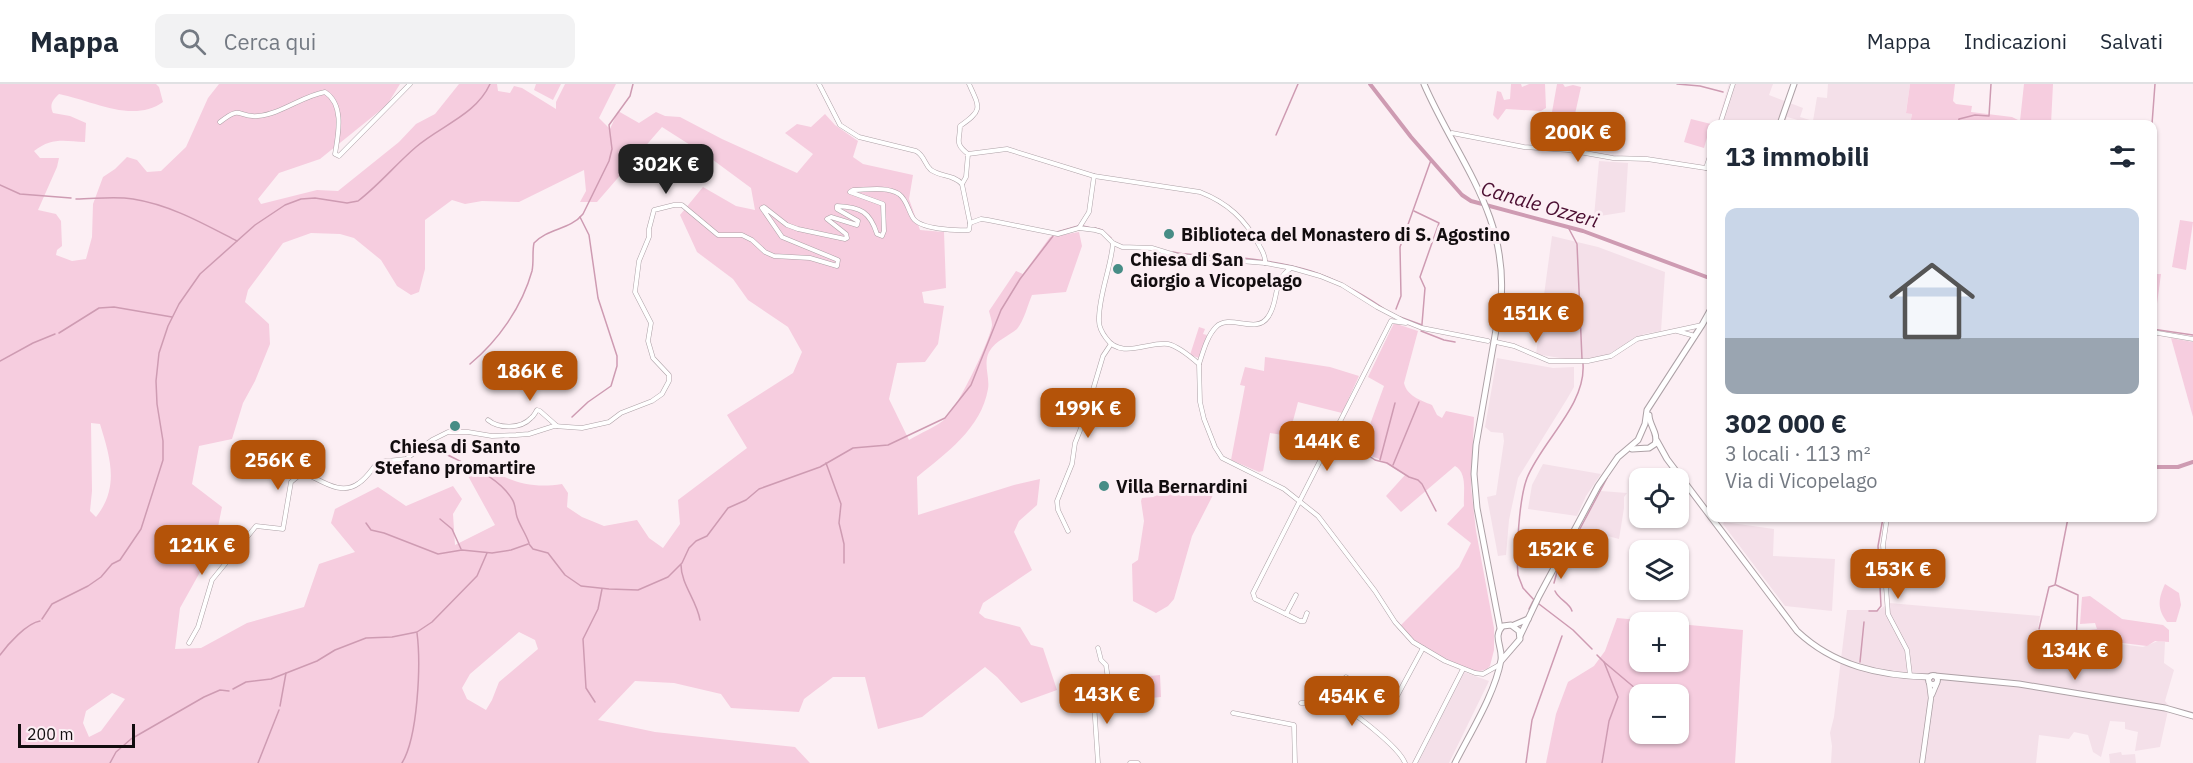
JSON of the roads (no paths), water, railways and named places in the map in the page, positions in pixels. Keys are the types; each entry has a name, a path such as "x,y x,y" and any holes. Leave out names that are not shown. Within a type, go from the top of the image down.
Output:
{"main road":[{"path":"1424,84 1476,185 1492,221 1500,251 1501,292 1476,445 1474,474 1477,507 1500,628 1497,637 1500,644 1500,663"},
{"path":"1781,120 1794,84"},
{"path":"1455,763 1486,702 1500,663 1518,643 1528,617 1598,486 1614,461 1638,440 1647,410 1707,317"},
{"path":"1652,403 1649,418 1657,441 1667,459 1707,513"},
{"path":"1642,431 1647,429 1653,431"},
{"path":"1638,440 1640,445 1658,451 1667,459"},
{"path":"1627,450 1647,448 1657,441"},
{"path":"1714,522 1797,631 1809,643 1851,665 1882,673 2019,684 2155,706 2193,716"},
{"path":"1496,609 1502,618 1519,631 1520,636"},
{"path":"1500,628 1528,617"},
{"path":"1500,644 1512,647"},
{"path":"1931,678 1933,685 1949,678"}],"street":[{"path":"220,122 233,112 259,116 325,92 336,104 339,130 335,154 339,156 410,84"},
{"path":"285,468 293,468 336,487 353,486 362,481 378,462 406,459 432,440 448,432 468,432 492,436 516,435 557,426 582,428 609,422 621,413 652,401 662,394 669,381 669,375 653,358 648,341 651,324 635,292 639,261 649,237 654,210 682,205 718,236 741,235 774,256 810,258 837,266 837,260 782,237 762,208 764,207 787,225 798,229 845,238 847,238 846,234 827,219 831,217 858,225 858,221 837,209 837,206 857,209 873,219 878,234 882,236 884,231 883,204 850,192 853,190 884,190 899,194 914,220 920,225 969,230 970,222 962,184 957,178 929,168 920,153 859,137 840,125 819,84"},
{"path":"968,154 958,142 960,126 976,114 978,108 969,84"},
{"path":"1721,120 1733,84"},
{"path":"1452,133 1524,147 1568,150 1613,158 1647,159 1706,168 1707,165"},
{"path":"968,154 1007,149 1094,176 1174,187 1210,196 1246,222 1265,261"},
{"path":"962,184 966,177 968,154"},
{"path":"1079,228 1089,212 1094,176"},
{"path":"970,222 981,219 1058,234 1079,228 1102,232 1113,243 1122,247 1152,248 1178,256 1265,261 1320,276 1342,285 1377,307 1422,328 1488,341"},
{"path":"1113,243 1099,320 1104,336 1111,344 1127,348 1171,345 1198,364"},
{"path":"1292,268 1280,279 1272,310 1265,320 1256,324 1229,322 1218,325 1208,340 1198,364 1200,402 1207,429 1218,453 1227,461 1284,489 1318,516 1400,628 1413,642 1475,674 1483,674 1495,669 1500,663"},
{"path":"1307,613 1302,621 1255,599 1253,593 1391,321 1407,322"},
{"path":"1496,342 1514,346 1549,361 1588,361 1611,356 1637,339 1702,325"},
{"path":"1688,329 1694,332 1695,336"},
{"path":"1676,331 1695,336"},
{"path":"2157,333 2193,339"},
{"path":"1685,334 1688,347"},
{"path":"1068,531 1058,510 1057,501 1072,464 1075,443 1103,356 1111,344"},
{"path":"488,420 498,426 512,426 529,420 537,411 540,411 557,426"},
{"path":"189,643 198,627 212,580 256,526 283,529 291,482 303,472"},
{"path":"1886,522 1883,545 1888,614 1904,640 1912,675"},
{"path":"1286,614 1296,595"},
{"path":"1098,648 1101,660 1106,665 1108,680 1106,684 1094,688 1098,763"},
{"path":"1329,696 1346,677 1389,711 1423,648"},
{"path":"1415,763 1463,669"},
{"path":"1922,763 1931,698 1931,678"},
{"path":"1312,683 1389,743 1401,755 1405,763"},
{"path":"1931,698 1937,683"},
{"path":"1302,703 1310,703 1321,689"},
{"path":"1233,713 1294,725 1295,763"},
{"path":"1130,763 1138,763"}],"waterway":[{"path":"42,619 52,604 88,586 101,577 112,564 120,560 141,529 163,460 156,381 159,353 168,326 179,304 200,274 255,225 285,205 301,199 315,198 347,203 358,201 416,147 467,112 484,95 490,84"},
{"path":"470,364 499,334 522,297 532,271 534,243 546,234 572,223 583,214 609,161 612,149 609,125 630,96 633,84"},
{"path":"1276,135 1298,84"},
{"name":"Canale Ozzeri","path":"1370,84 1411,137 1462,195 1471,201 1583,231 1707,277"},
{"path":"1677,84 1700,86 1723,92"},
{"path":"1959,120 1975,115 1989,116 1991,84"},
{"path":"2152,120 2155,84"},
{"path":"1396,309 1401,296 1400,247 1431,160"},
{"path":"0,185 20,194 71,198"},
{"path":"76,199 119,198 147,202 187,216 237,241"},
{"path":"1414,211 1439,223 1420,277 1425,288 1422,324"},
{"path":"572,417 611,386 617,366 617,356 598,298 589,235 580,217"},
{"path":"1057,232 1078,226"},
{"path":"1083,226 1091,228"},
{"path":"1568,227 1577,244 1582,359"},
{"path":"1095,228 1102,230 1111,238"},
{"path":"529,544 533,549 548,553 565,575 581,586 638,590 668,577 682,563 689,548 696,541 707,536 728,508 746,500 759,489 820,467 853,448 888,445 945,418 971,385 1001,310 1020,279 1053,236"},
{"path":"1173,252 1255,259 1294,266 1346,286 1383,308"},
{"path":"59,333 99,308 114,307 172,317"},
{"path":"1400,317 1422,325"},
{"path":"2157,330 2193,335"},
{"path":"1421,331 1455,342"},
{"path":"0,361 55,334"},
{"path":"1535,601 1523,588 1518,575 1517,553 1524,487 1542,450 1578,394 1583,364"},
{"path":"1393,465 1419,402"},
{"path":"1380,460 1395,403"},
{"path":"1332,443 1387,463 1418,480 1436,511"},
{"path":"442,452 490,477 506,491 513,501 518,520 529,543"},
{"name":"Canale Ozzeri","path":"2157,467 2178,467 2193,462"},
{"path":"826,463 841,504 839,523 844,544 844,563"},
{"path":"1554,583 1557,572 1607,478"},
{"path":"440,519 452,529 461,549"},
{"path":"1869,611 1877,611 1881,606 1878,546 1882,522"},
{"path":"2039,629 2049,587 2055,585 2067,522"},
{"path":"366,523 371,530 438,554 462,550 492,553 528,544"},
{"path":"233,689 246,682 271,679 366,638 392,637 417,632 432,622 477,576 487,553"},
{"path":"681,565 700,620"},
{"path":"2056,585 2078,595 2076,648"},
{"path":"595,702 586,688 583,639 598,609 602,589"},
{"path":"1555,591 1572,611"},
{"path":"1529,609 1533,601"},
{"path":"1539,604 1573,630 1592,649"},
{"path":"0,655 24,630 40,621"},
{"path":"1860,662 1864,622"},
{"path":"402,763 412,736 415,719 419,663 417,633"},
{"path":"1526,763 1532,720 1562,636"},
{"path":"1597,655 1604,662 1618,697 1609,721 1602,763"},
{"path":"1604,662 1630,684"},
{"path":"280,706 286,673"},
{"path":"110,763 116,752 131,739 204,697 220,690 229,691"},
{"path":"258,763 279,710"}],"place":[{"name":"Biblioteca del Monastero di S. Agostino","path":"1169,234"},
{"name":"Chiesa di San Giorgio a Vicopelago","path":"1118,269"},
{"name":"Chiesa di Santo Stefano promartire","path":"455,426"},
{"name":"Villa Bernardini","path":"1104,486"}]}
